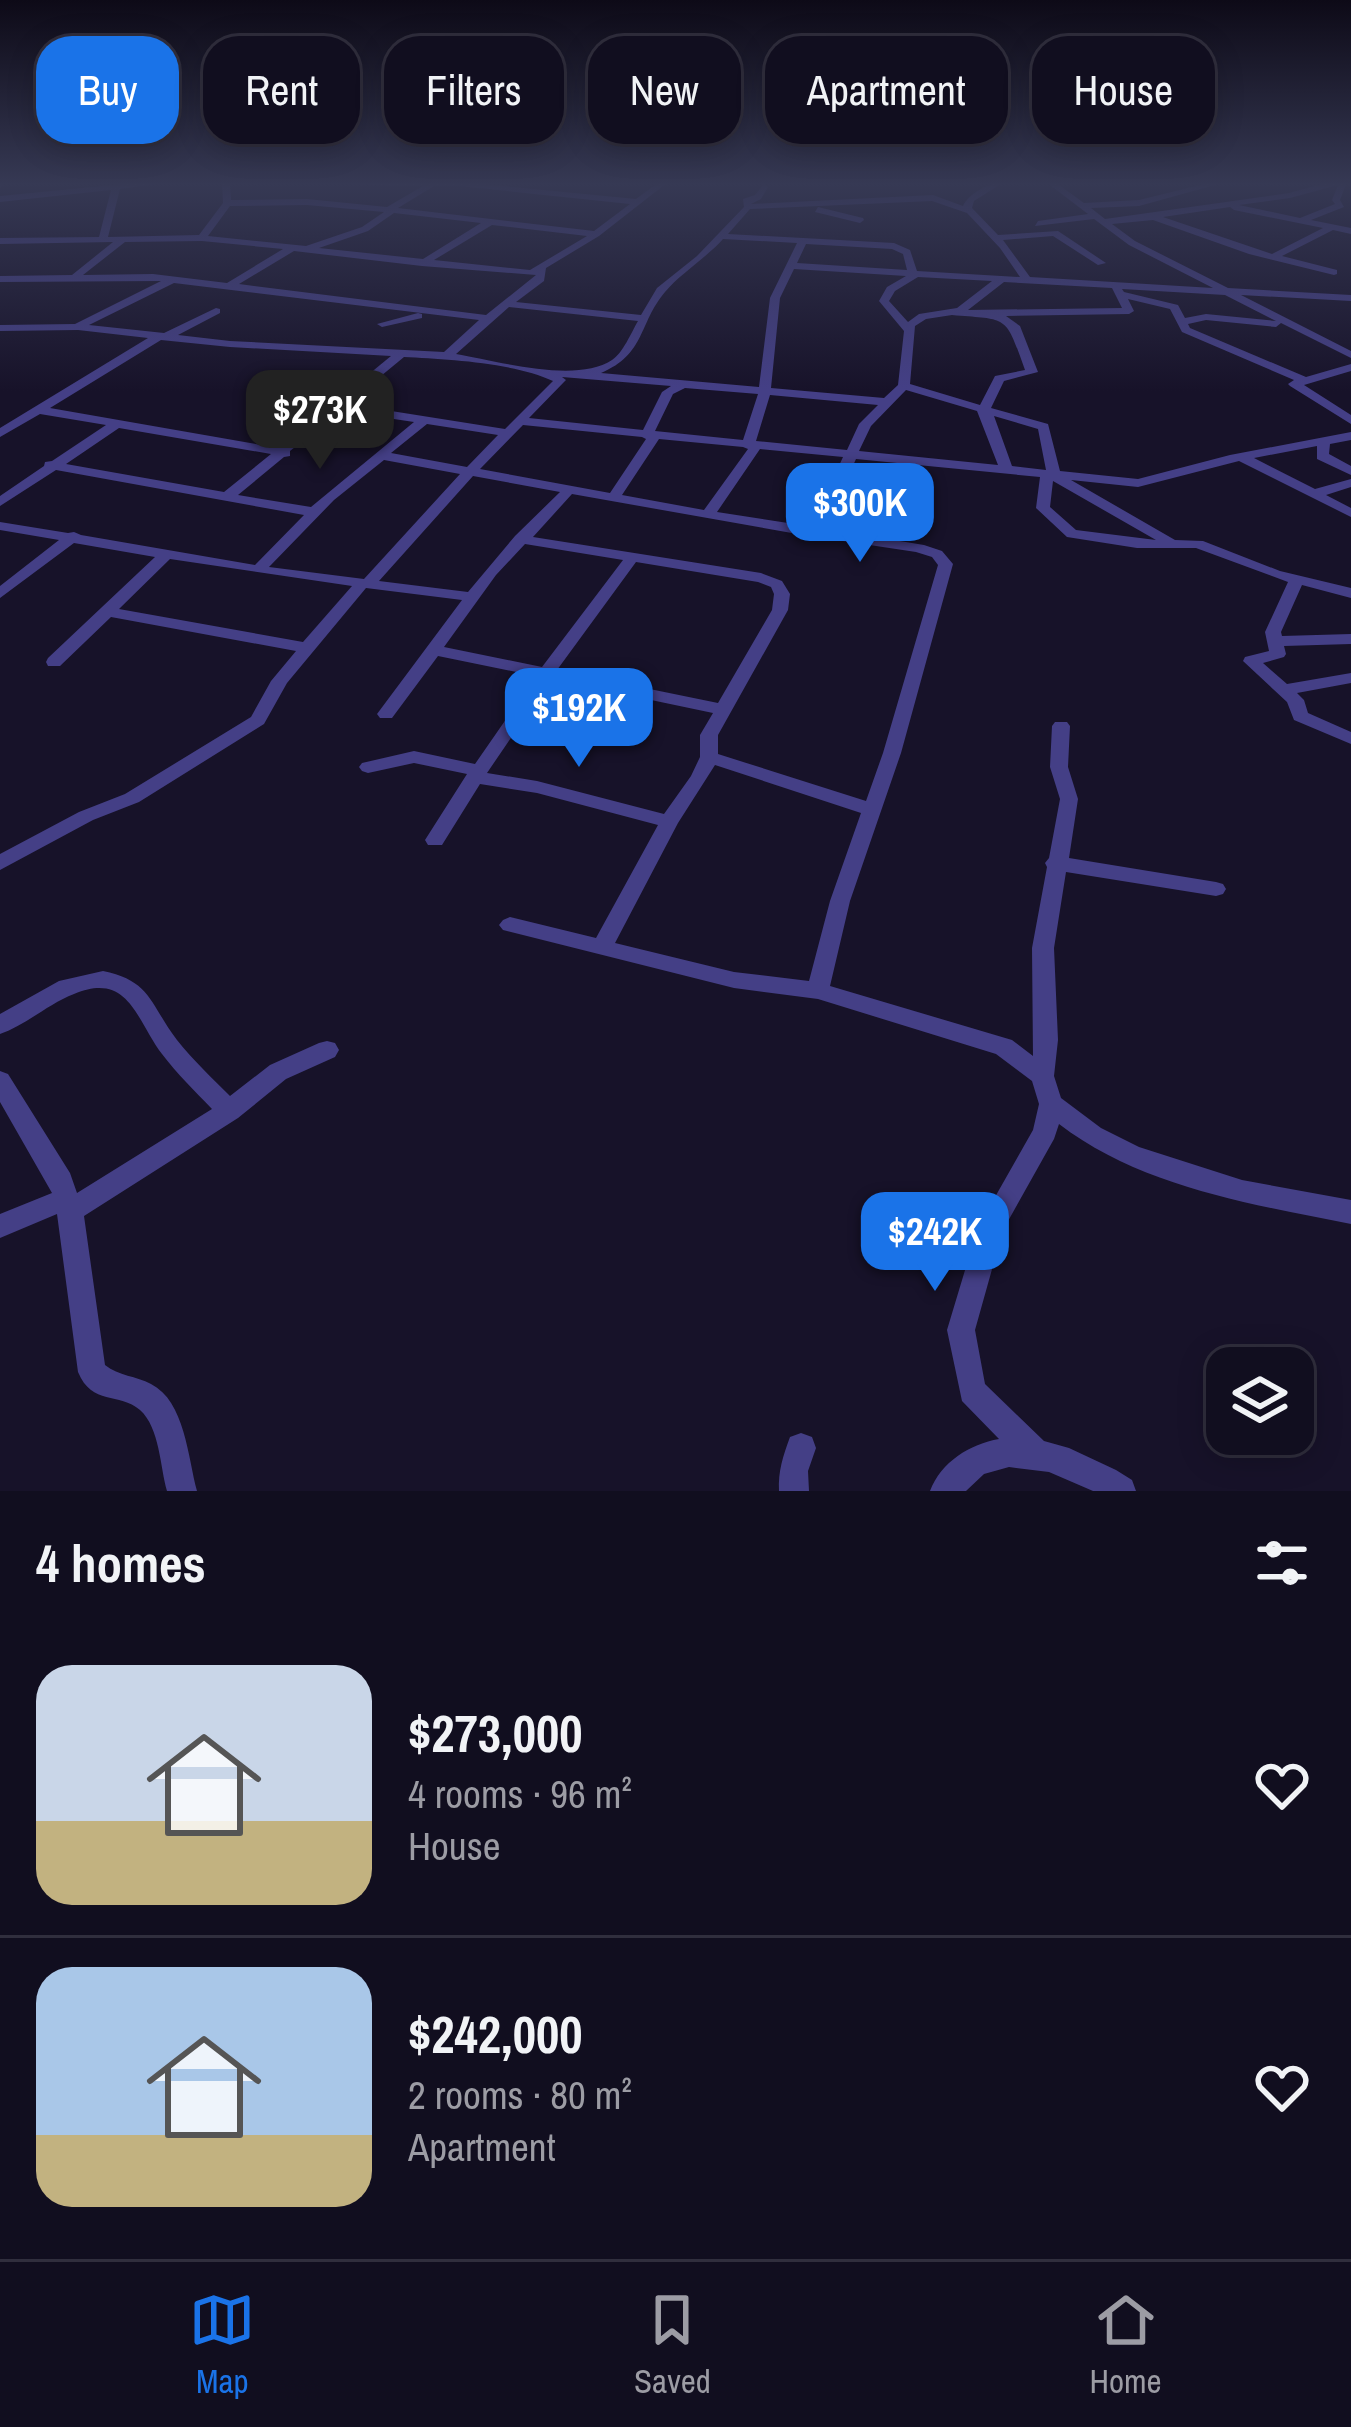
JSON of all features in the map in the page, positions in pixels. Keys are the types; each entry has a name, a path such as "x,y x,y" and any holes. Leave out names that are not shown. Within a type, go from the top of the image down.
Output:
{"street":[{"path":"77,275 107,252"},
{"path":"231,285 293,252"},
{"path":"321,252 514,273 542,269 569,252"},
{"path":"422,263 441,252"},
{"path":"583,376 620,361 661,290 703,252"},
{"path":"708,515 752,446 764,394 775,298 798,252"},
{"path":"906,252 913,276"},
{"path":"1005,252 1026,279"},
{"path":"1085,252 1102,263"},
{"path":"1155,252 1351,355"},
{"path":"1258,252 1334,272"},
{"path":"1274,257 1284,252"},
{"path":"1291,294 1351,262"},
{"path":"791,266 1026,279 1120,293 1174,307 1190,332 1303,380"},
{"path":"447,356 488,317 540,279 542,269"},
{"path":"0,279 77,275 172,280 488,317"},
{"path":"909,330 884,301 890,289 913,276"},
{"path":"948,313 966,308 1001,279"},
{"path":"78,327 172,280"},
{"path":"1207,316 1204,304 1225,292"},
{"path":"1120,293 1351,298"},
{"path":"803,531 819,520 854,456 865,424 904,386 909,330 923,316 1124,313 1130,310 1120,293"},
{"path":"506,304 645,319"},
{"path":"0,433 160,338 216,311"},
{"path":"382,323 440,312"},
{"path":"995,314 1020,334 1032,372 999,378 984,412 1006,471"},
{"path":"1180,322 1207,316 1298,329"},
{"path":"0,328 78,327 160,338 447,356 680,387 885,403"},
{"path":"227,496 402,354"},
{"path":"1351,367 1294,386 1351,420"},
{"path":"0,863 86,816 132,798 249,726 308,648 424,519 561,383 541,370"},
{"path":"1322,374 1347,385"},
{"path":"904,386 1046,429 1050,475 1043,508 1068,532 1137,544 1198,544 1297,580 1351,593"},
{"path":"613,498 651,436 668,392 680,387"},
{"path":"340,407 507,433"},
{"path":"41,410 285,453"},
{"path":"258,570 313,512 426,419"},
{"path":"521,421 1152,482 1241,457 1351,436"},
{"path":"0,502 116,424"},
{"path":"1324,442 1322,456 1351,471"},
{"path":"385,456 928,550 946,564 818,992"},
{"path":"1241,457 1351,513"},
{"path":"50,465 313,512"},
{"path":"1050,475 1174,542"},
{"path":"1314,494 1351,483"},
{"path":"386,714 471,597 569,490"},
{"path":"0,526 258,570 471,597"},
{"path":"0,593 74,536"},
{"path":"520,539 760,578 777,584 782,594 780,610 709,735 709,757 602,948"},
{"path":"54,662 167,554"},
{"path":"435,840 570,637 632,559"},
{"path":"1297,580 1274,630 1279,653 1251,661 1284,690 1306,720 1351,739"},
{"path":"111,612 308,648"},
{"path":"1276,640 1351,639"},
{"path":"434,650 725,710"},
{"path":"1284,690 1351,678"},
{"path":"1037,1456 972,1391 961,1330 991,1227 1045,1132 1051,1104 1042,1076 1046,1040 1043,948 1069,799 1059,766 1061,726"},
{"path":"368,767 415,757 669,823"},
{"path":"709,757 869,809"},
{"path":"1055,863 1216,889"},
{"path":"510,925 734,980 818,992 1004,1047 1042,1076"},
{"path":"1,1024 80,982 102,977 121,982 147,1007 168,1046 229,1111"},
{"path":"0,1226 68,1205 229,1111 278,1072 327,1050"},
{"path":"0,1082 53,1165 68,1205 92,1372 102,1384 141,1394 155,1404 182,1491"},
{"path":"1051,1104 1092,1136 1157,1168 1351,1213"},
{"path":"794,1491 801,1448"},
{"path":"945,1491 974,1462 1016,1451 1084,1469 1121,1491"}]}
